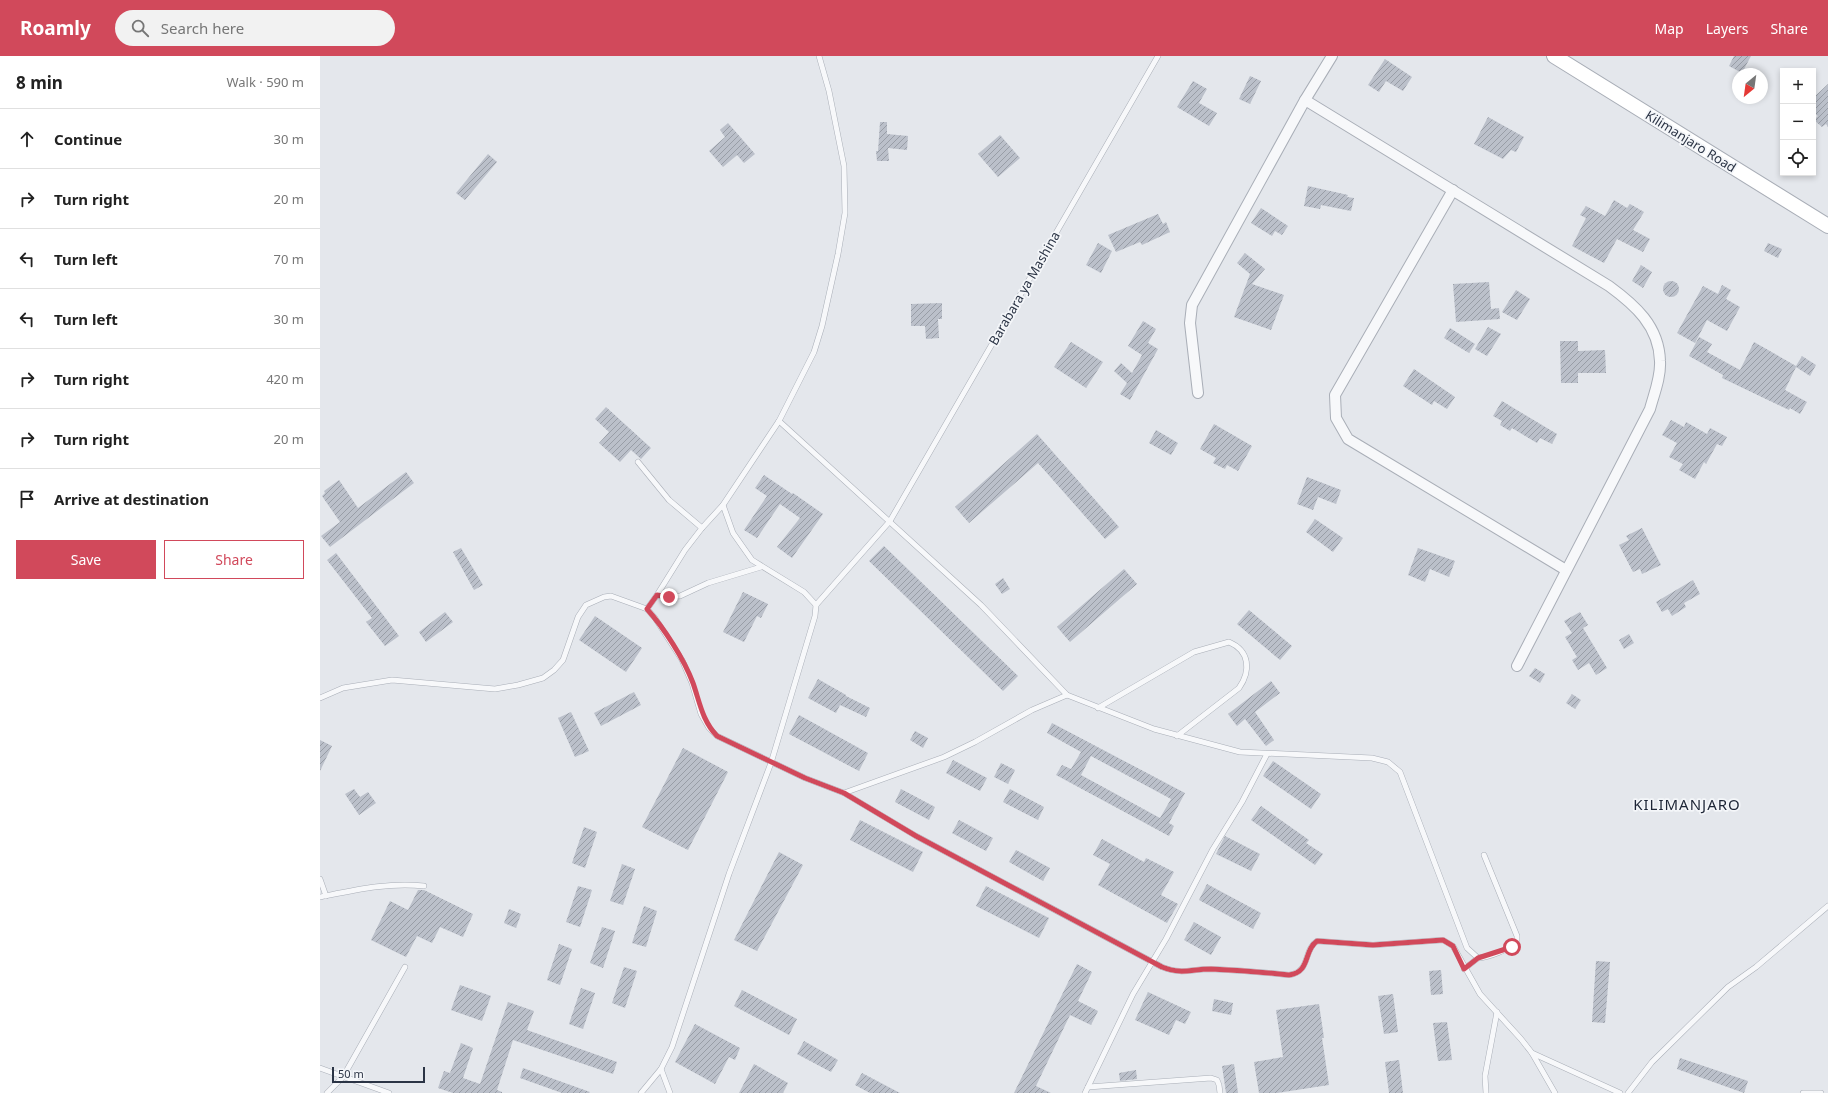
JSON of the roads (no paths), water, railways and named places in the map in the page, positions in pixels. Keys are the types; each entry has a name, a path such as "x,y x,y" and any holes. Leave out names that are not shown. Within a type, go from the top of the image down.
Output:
{"main road":[{"name":"Kilimanjaro Road","path":"1554,56 1828,226"}],"street":[{"path":"1198,393 1190,323 1192,305 1305,100 1332,56"},
{"path":"1305,100 1609,286 1633,304 1645,319 1655,336 1660,362 1657,384 1650,409 1517,666"},
{"path":"1453,190 1335,395 1336,418 1348,439 1566,570"}],"lane":[{"path":"647,609 685,550 702,528 723,505 779,421 811,358 822,326 838,254 845,213 844,166 829,91 819,56"},
{"name":"Barabara ya Mashina","path":"816,605 890,521 1158,56"},
{"path":"779,421 980,605 1067,695 1154,729 1240,752 1372,758 1388,762 1400,772 1467,948 1478,958"},
{"path":"638,462 669,500 702,528"},
{"path":"642,1093 661,1069 672,1047 729,874 771,763 812,625 816,605 804,592 761,566 745,552 737,539 723,505"},
{"path":"657,595 669,597 680,596 708,583 761,566"},
{"path":"320,698 343,688 392,680 495,689 518,685 543,678 554,670 562,660 578,617 586,605 604,597 611,596 647,609 655,618 682,660 692,683 701,714 709,728 717,736 771,763 844,793 916,836 1153,962 1173,971 1186,972 1209,969 1289,975 1295,974 1305,965 1313,944 1317,941 1373,945 1443,940 1453,946 1464,969 1480,994 1521,1038 1532,1053 1555,1093"},
{"path":"1098,708 1194,652 1230,642 1239,646 1245,655 1246,680 1239,688 1177,736"},
{"path":"844,793 944,757 975,742 1032,710 1067,695"},
{"path":"1085,1093 1133,994 1153,962 1213,849 1242,802 1267,754"},
{"path":"1464,969 1478,958 1512,947 1517,942 1517,936 1484,855"},
{"path":"320,879 326,896"},
{"path":"320,897 368,887 412,884 424,886"},
{"path":"1628,1093 1652,1062 1728,987 1756,967 1828,906"},
{"path":"327,1093 343,1077 405,967"},
{"path":"1486,1093 1485,1076 1497,1012"},
{"path":"1532,1053 1620,1093"},
{"path":"320,1068 389,1093"},
{"path":"661,1069 670,1093"},
{"path":"1088,1087 1211,1078 1216,1080 1219,1085 1220,1093"},
{"path":"1803,1093 1821,1093"}],"district":[{"name":"KILIMANJARO","path":"1687,804"}]}
